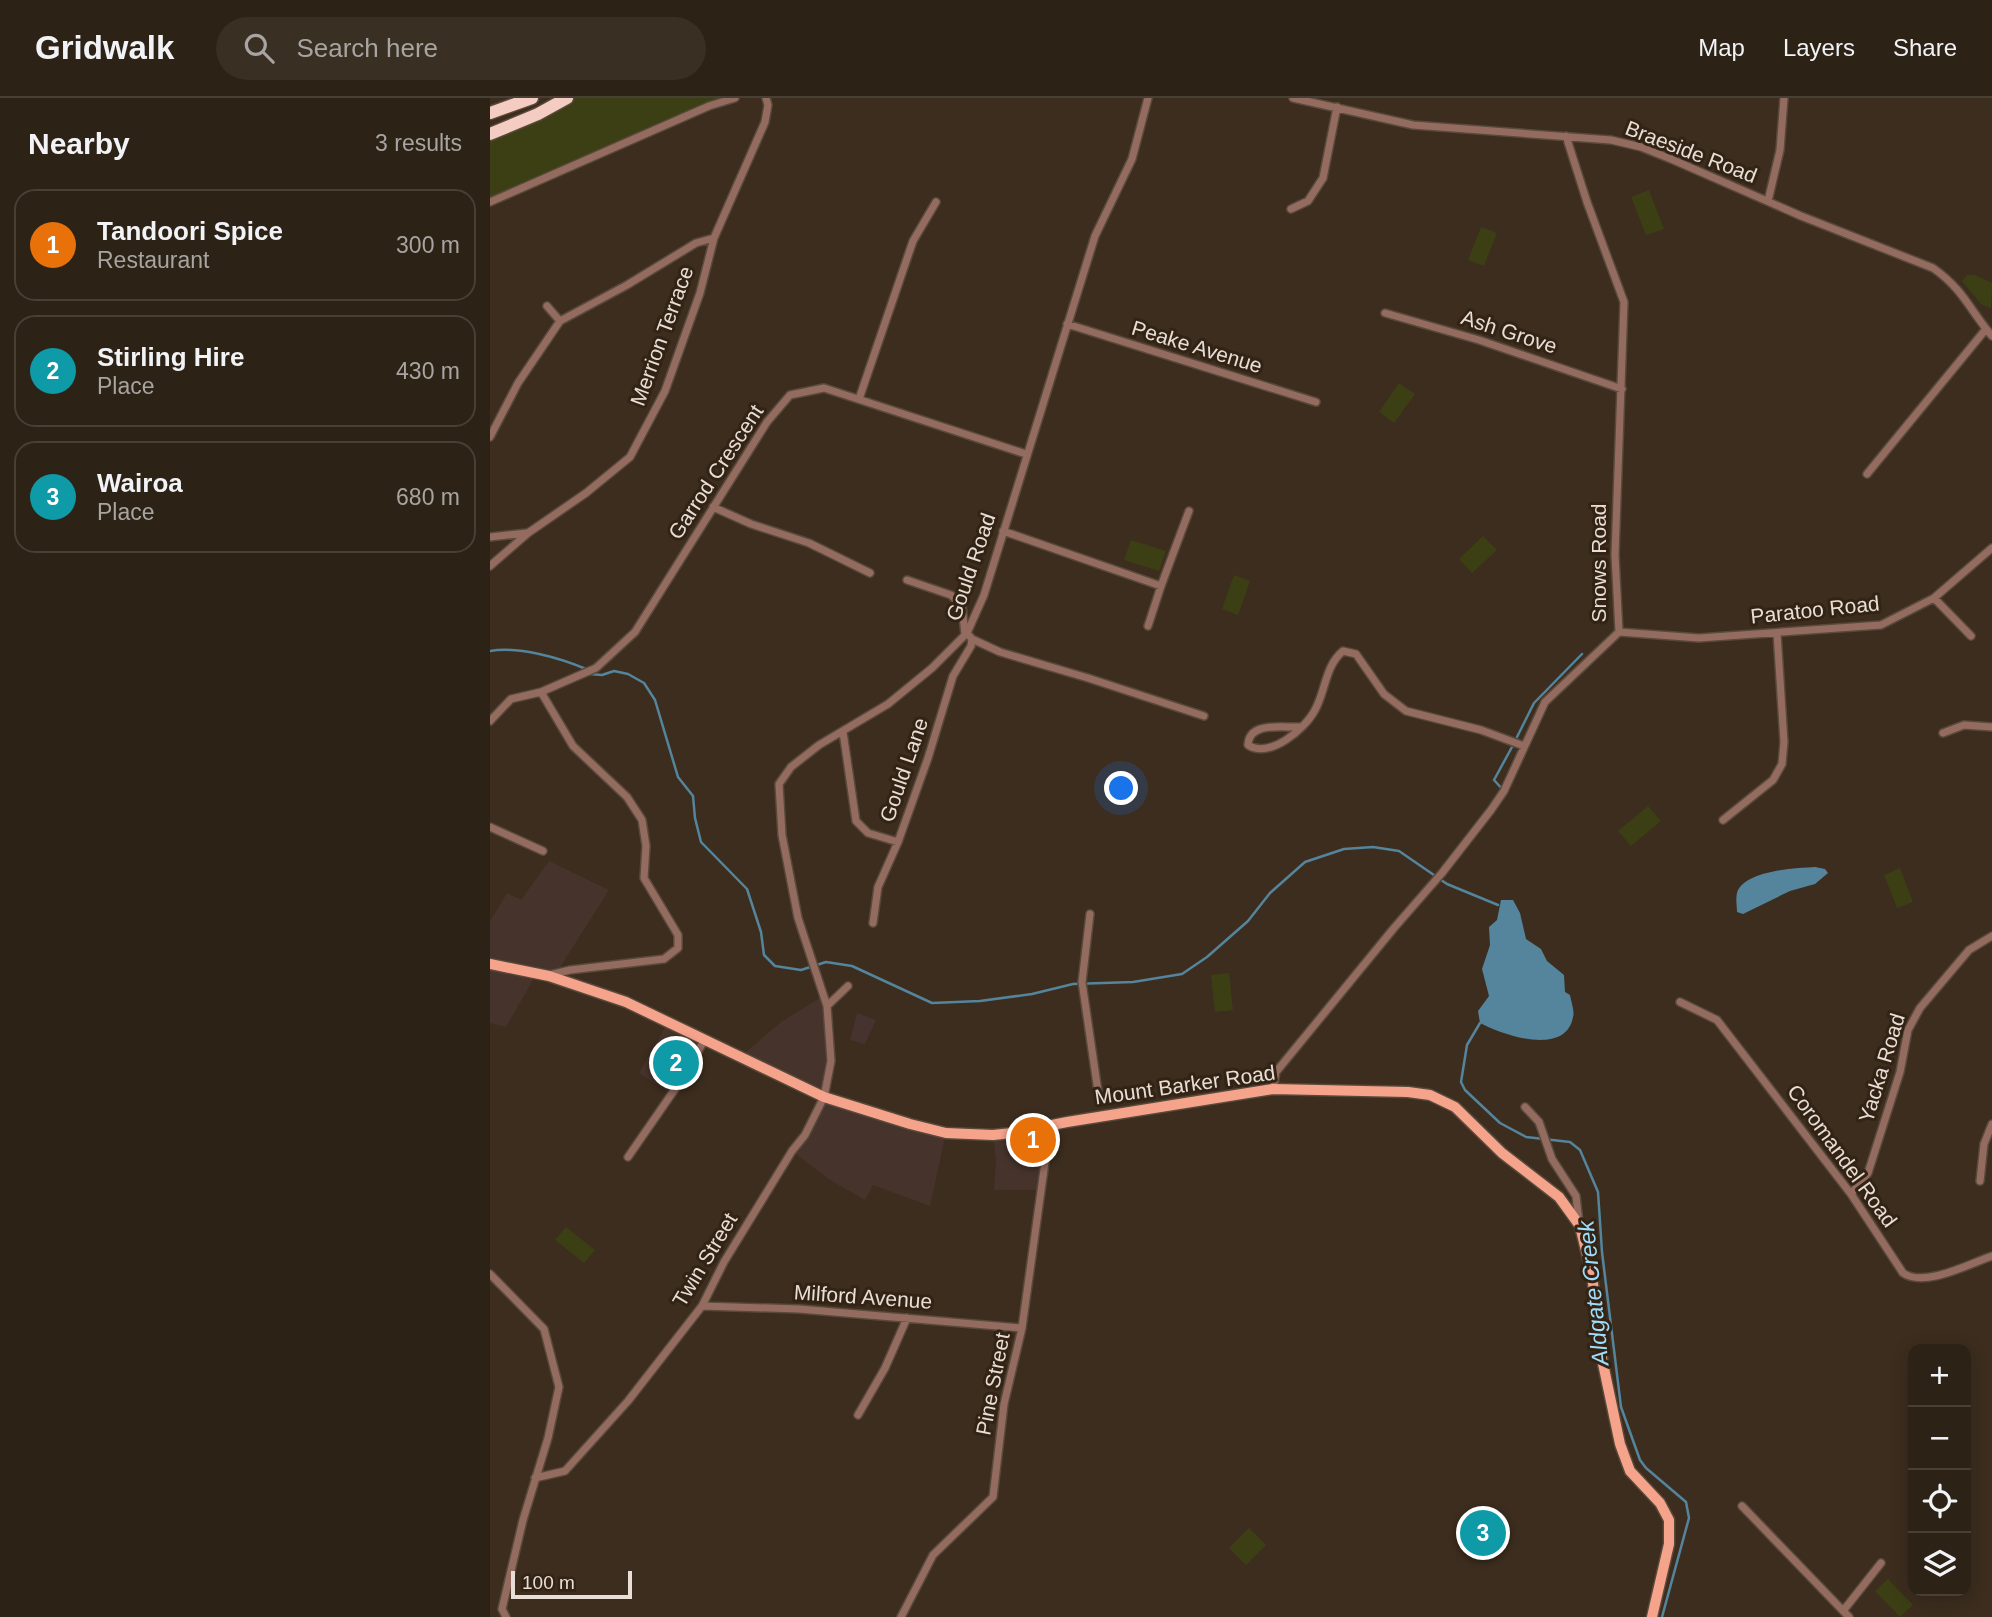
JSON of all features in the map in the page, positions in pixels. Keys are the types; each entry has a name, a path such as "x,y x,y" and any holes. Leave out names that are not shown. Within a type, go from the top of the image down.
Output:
{"highway":[{"path":"490,113 532,98"},
{"path":"490,127 568,98"},
{"path":"490,134 568,98"}],"main road":[{"name":"Mount Barker Road","path":"490,964 549,976 626,1002 824,1097 946,1133 993,1135 1273,1089 1369,1090 1430,1095 1455,1107 1502,1153 1559,1197 1580,1226 1592,1275 1602,1359 1620,1444 1630,1471 1660,1503 1669,1520 1669,1544 1652,1617"}],"street":[{"path":"490,202 709,106 735,98"},
{"name":"Merrion Terrace","path":"490,566 528,533 586,493 631,457 665,391 700,293 714,238 765,122 768,105 766,98"},
{"name":"Gould Road","path":"824,1097 831,1060 827,1006 798,918 782,835 779,784 791,767 819,745 888,704 968,636 984,595 1096,236 1132,159 1148,98"},
{"name":"Braeside Road","path":"1293,98 1413,125 1611,140 1641,147 1801,216 1933,268 1966,298 1989,332"},
{"path":"1768,201 1780,149 1784,98"},
{"path":"1290,209 1308,201 1323,178 1337,107"},
{"name":"Snows Road","path":"1273,1089 1276,1072 1442,873 1504,791 1545,702 1619,632 1615,555 1624,302 1566,136"},
{"path":"859,399 913,242 936,202"},
{"path":"490,437 518,383 560,321 696,243 714,238"},
{"path":"547,306 560,321"},
{"name":"Ash Grove","path":"1385,313 1479,340 1622,388"},
{"name":"Peake Avenue","path":"1067,324 1316,402"},
{"path":"1867,474 1989,332"},
{"name":"Garrod Crescent","path":"490,721 511,699 541,692 596,668 635,632 767,422 790,395 824,388 1027,454"},
{"path":"713,507 751,524 810,543 870,573"},
{"path":"1148,626 1189,510"},
{"path":"1003,531 1161,586"},
{"path":"490,537 528,533"},
{"name":"Paratoo Road","path":"1619,632 1699,638 1881,625 1934,597 1992,548"},
{"path":"907,580 951,595 962,606 968,636 1000,652 1204,716"},
{"path":"1934,597 1971,636"},
{"path":"1723,820 1773,780 1783,764 1777,633"},
{"name":"Gould Lane","path":"873,923 878,887 898,842 928,758 953,676 971,646 968,636"},
{"path":"1300,727 1254,730 1248,737 1248,745 1255,750 1270,748 1281,743 1300,727 1309,719 1317,708 1333,660 1343,651 1356,654 1384,694 1406,711 1481,730 1524,746"},
{"path":"541,692 573,746 627,797 642,820 646,846 644,878 678,934 678,948 664,959 570,970 549,976"},
{"path":"1943,733 1964,725 1992,727"},
{"path":"843,732 856,821 867,834 898,842"},
{"path":"490,827 543,851"},
{"path":"1090,914 1082,985 1099,1098"},
{"name":"Yacka Road","path":"1851,1194 1868,1172 1900,1072 1909,1030 1920,1008 1969,950 1992,936"},
{"path":"827,1006 848,986"},
{"name":"Coromandel Road","path":"1680,1002 1717,1020 1851,1194 1909,1277 1916,1279 1942,1274 1992,1256"},
{"path":"628,1157 682,1079 705,1039"},
{"name":"Twin Street","path":"535,1478 565,1471 621,1409 702,1306 724,1262 792,1151 806,1135 824,1097"},
{"path":"1525,1107 1539,1122 1552,1159 1576,1196 1580,1226"},
{"path":"1980,1181 1984,1144 1992,1124"},
{"name":"Pine Street","path":"901,1617 933,1555 993,1497 1004,1404 1022,1328 1049,1126"},
{"path":"490,1274 544,1329 559,1387 548,1438 498,1617"},
{"name":"Milford Avenue","path":"702,1306 799,1309 1022,1328"},
{"path":"858,1415 885,1368 907,1318"},
{"path":"1742,1506 1846,1614 1881,1563"},
{"path":"502,1609 506,1617"}],"shaded area":[{"path":"549,861 609,890 556,974 537,973 506,1027 490,1023 490,921 507,893 521,900"},
{"path":"823,996 831,1061 825,1097 946,1133 930,1206 873,1185 865,1200 830,1180 792,1151 824,1097 740,1057 781,1022"},
{"path":"857,1013 876,1020 865,1044 850,1040"},
{"path":"668,1022 705,1039 671,1094 639,1073"},
{"path":"1050,1126 1042,1190 994,1190 996,1161 993,1135"}],"green space":[{"path":"567,98 733,98 490,202 490,134"},
{"path":"1649,190 1664,229 1646,235 1631,197"},
{"path":"1481,227 1497,233 1484,266 1468,260"},
{"path":"1967,275 1975,275 1992,283 1991,308 1981,304 1962,281"},
{"path":"1399,383 1415,394 1394,423 1379,412"},
{"path":"1483,536 1497,550 1472,573 1459,559"},
{"path":"1131,540 1166,551 1159,571 1124,560"},
{"path":"1234,575 1250,581 1238,615 1222,609"},
{"path":"1648,806 1661,821 1631,846 1618,831"},
{"path":"1900,868 1913,902 1897,908 1884,875"},
{"path":"1229,973 1233,1010 1215,1012 1211,975"},
{"path":"566,1227 595,1250 584,1263 555,1240"},
{"path":"1249,1528 1266,1545 1246,1565 1229,1548"},
{"path":"1888,1579 1913,1605 1900,1617 1875,1591"}],"water":[{"path":"1815,867 1825,869 1828,873 1815,884 1790,891 1743,914 1737,912 1738,890 1752,878 1773,871"},
{"path":"1501,900 1513,900 1520,913 1526,939 1541,949 1547,961 1564,975 1565,992 1570,995 1573,1015 1568,1029 1559,1036 1532,1040 1503,1033 1480,1023 1478,1011 1489,996 1482,969 1490,945 1489,927 1497,920"}],"waterway":[{"path":"490,651 514,650 539,654 586,669"},
{"path":"1517,737 1534,703 1582,654"},
{"path":"590,674 602,675 614,671 628,674 644,683 655,700 678,777 693,796 701,842 747,889 761,932 764,955 775,966 801,970 826,962 852,966 932,1003 980,1001 1032,994 1073,984 1133,982 1182,974 1207,957 1248,921 1270,893 1305,862 1344,849 1373,847 1399,851 1447,884 1498,905"},
{"path":"1504,791 1494,780 1512,747"},
{"name":"Aldgate Creek","path":"1480,1023 1467,1045 1461,1082 1465,1090 1500,1123 1526,1137 1570,1142 1580,1150 1598,1192 1602,1252 1621,1407 1640,1460 1686,1502 1689,1518 1662,1617"}],"place":[{"name":"Stirling Hire","path":"676,1063"},
{"name":"Tandoori Spice","path":"1033,1140"},
{"name":"Wairoa","path":"1483,1533"}]}
